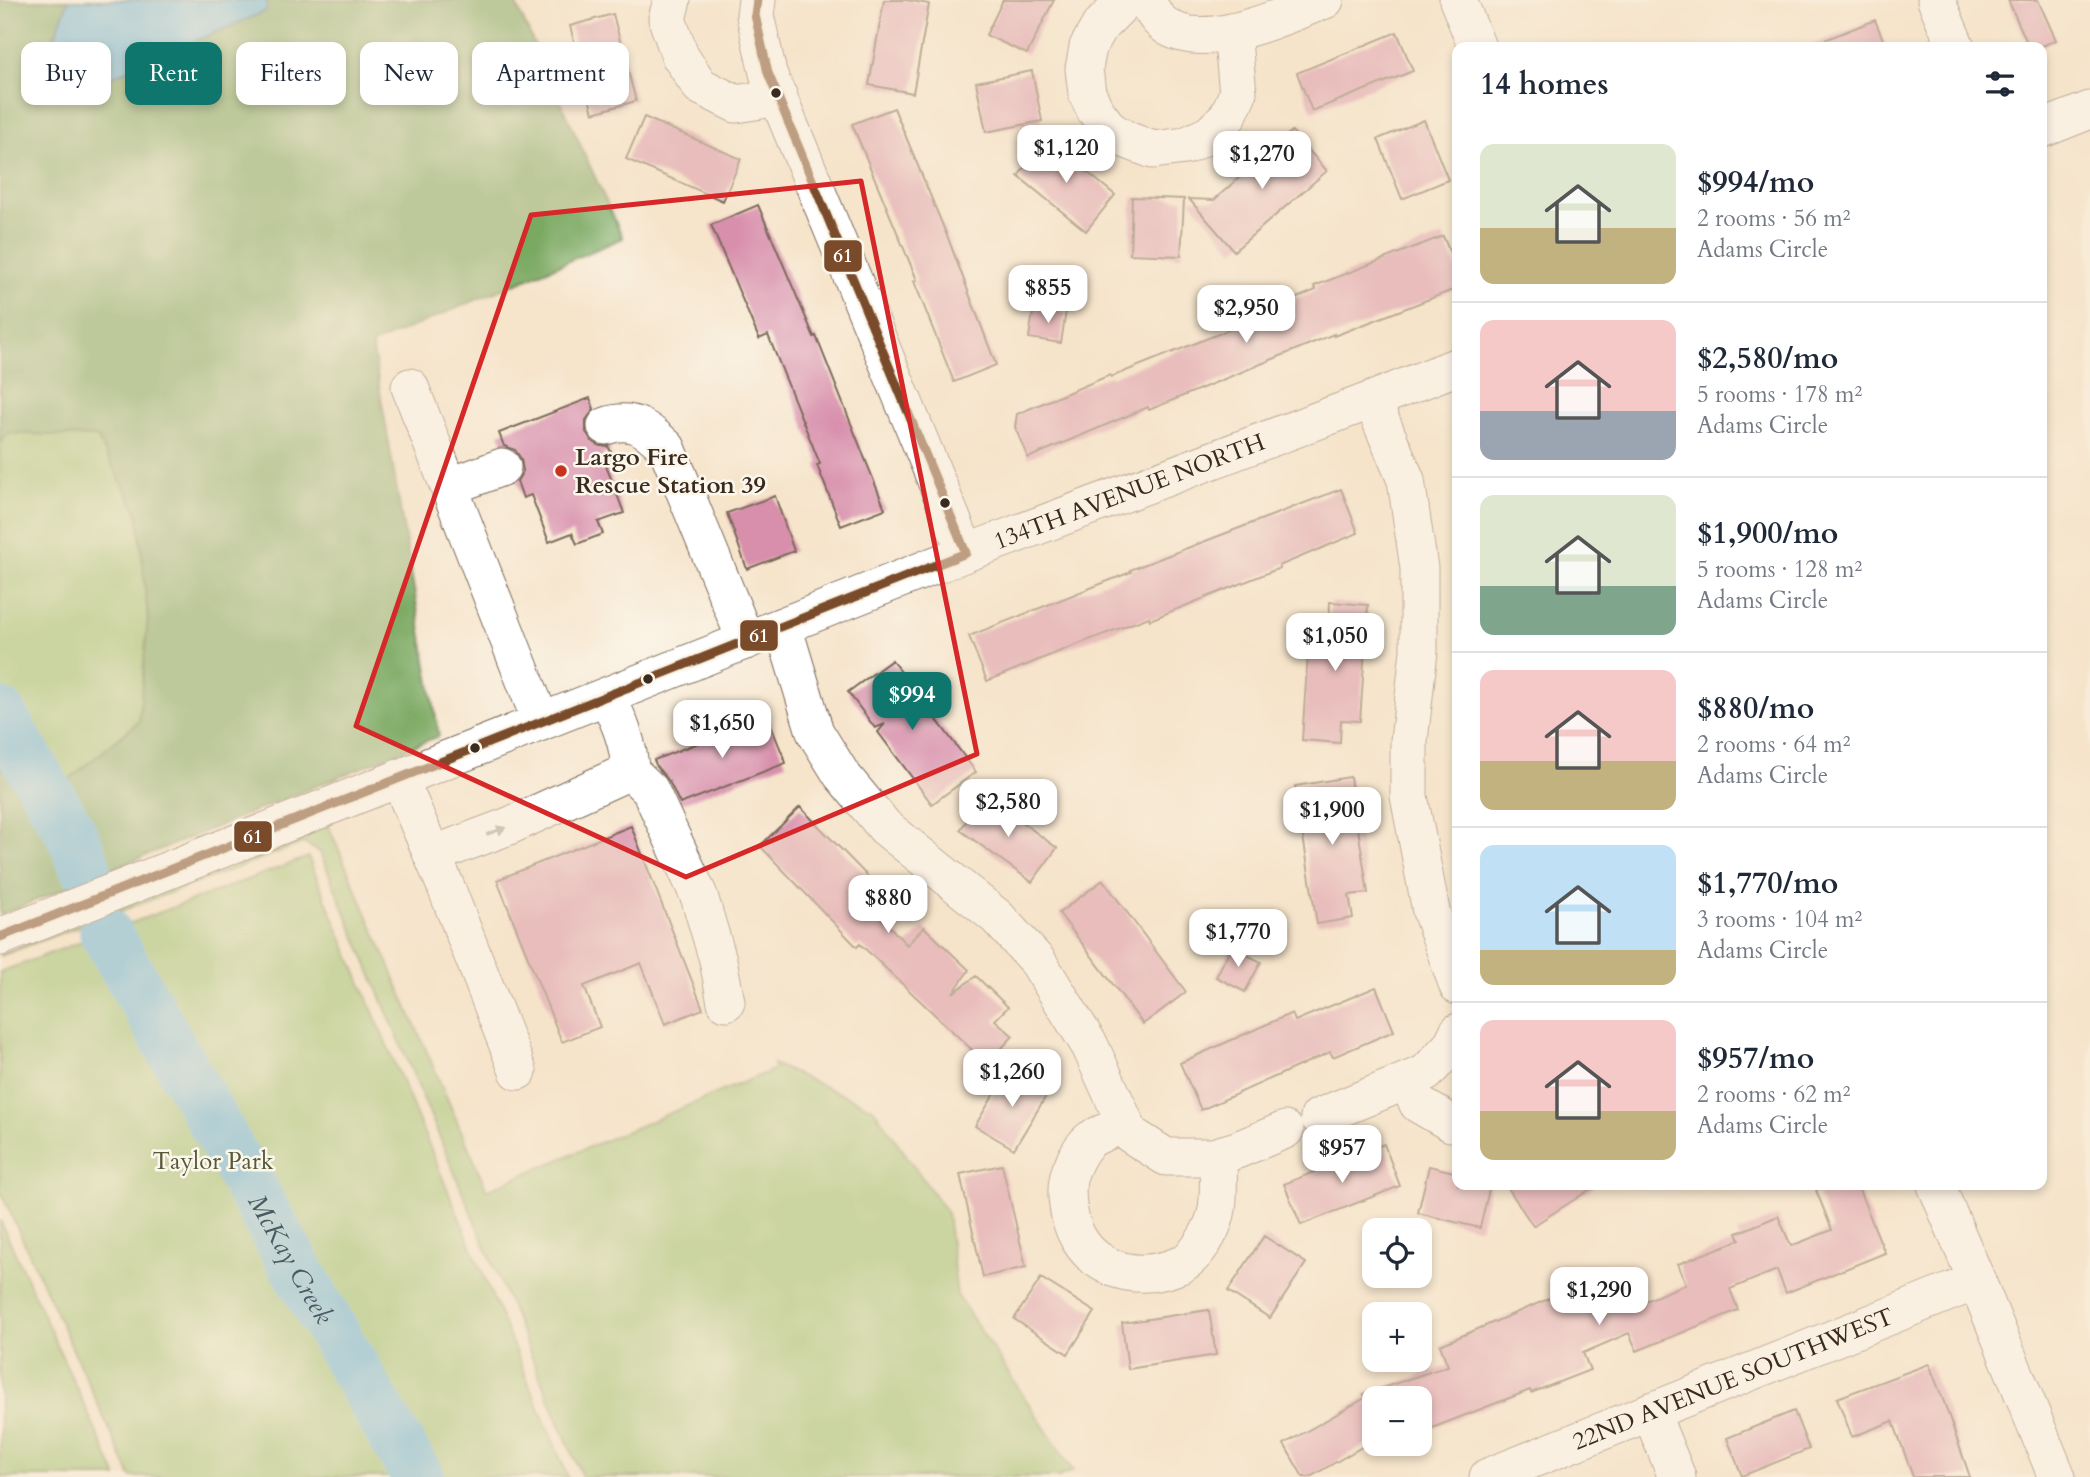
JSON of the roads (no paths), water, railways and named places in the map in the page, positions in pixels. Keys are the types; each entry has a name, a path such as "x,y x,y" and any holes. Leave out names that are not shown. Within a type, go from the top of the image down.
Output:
{"street":[{"path":"672,0 667,19 680,56 700,86 736,104 779,97"},
{"path":"757,0 755,15 768,73 966,553"},
{"path":"1126,0 1100,26 1088,47 1084,69 1087,93 1095,110 1110,130 1153,150 1185,146 1210,134 1228,116 1238,93 1232,32"},
{"path":"1146,0 1161,22 1188,36 1241,32 1325,0"},
{"path":"1458,0 1475,42"},
{"path":"1936,0 1954,42"},
{"path":"2047,127 2090,110"},
{"name":"134TH AVENUE NORTH","path":"0,937 966,553 1452,368"},
{"path":"410,387 541,722"},
{"path":"1372,400 1406,480 1419,568 1419,651 1409,741 1409,796 1431,911 1452,966"},
{"path":"606,426 632,422 649,430 667,448 746,641"},
{"path":"449,487 502,467"},
{"path":"783,626 816,732 841,774 885,827 998,917 1038,962 1090,1046 1130,1134 1166,1157 1218,1156 1285,1130"},
{"path":"607,696 622,726 629,753 630,771 650,790 699,896 718,960 726,1002"},
{"path":"432,855 509,826 630,771"},
{"path":"399,778 518,1071"},
{"path":"1319,1117 1426,1073 1452,1044"},
{"path":"1407,1081 1418,1104 1452,1123"},
{"path":"1125,1124 1089,1140 1070,1168 1066,1193 1072,1226 1081,1245 1096,1259 1123,1272 1157,1271 1182,1264 1204,1243 1217,1213 1218,1156"},
{"path":"1938,1190 2057,1477"},
{"name":"22ND AVENUE SOUTHWEST","path":"1488,1477 1977,1282"},
{"path":"1650,1411 1677,1477"}],"water":[{"path":"69,0 267,0 266,11 193,42 125,42 125,71 111,77 111,42 55,42"}],"waterway":[{"name":"McKay Creek","path":"0,714 72,834 85,866"},
{"name":"McKay Creek","path":"105,932 338,1342 418,1477"}],"place":[{"name":"Largo Fire Rescue Station 39","path":"561,471"}],"park label":[{"name":"Taylor Park","path":"213,1161"}]}
